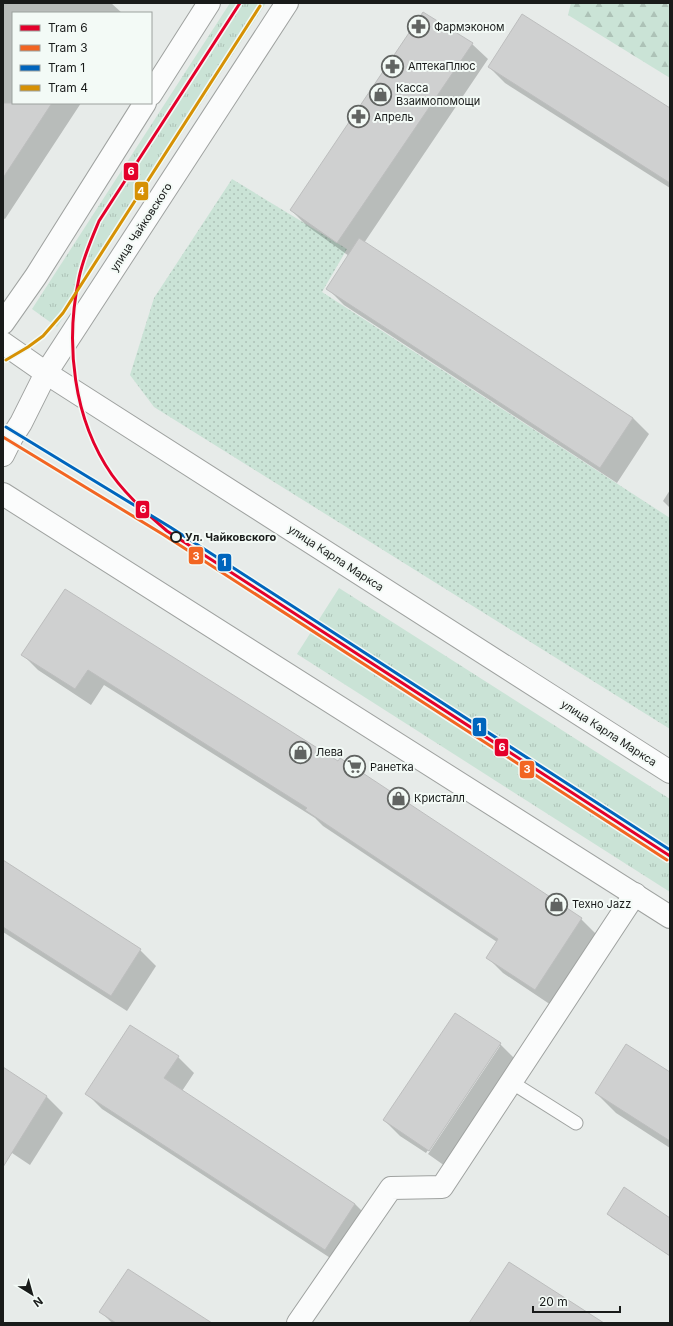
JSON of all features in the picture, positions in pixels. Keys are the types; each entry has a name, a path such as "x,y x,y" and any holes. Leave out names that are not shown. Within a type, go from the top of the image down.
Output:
{"main road":[{"path":"152,92 209,3"},
{"name":"улица Чайковского","path":"3,455 21,423 46,372 287,3"},
{"path":"3,323 36,276 144,104"},
{"name":"улица Карла Маркса","path":"3,343 670,772"},
{"path":"3,494 670,917"},
{"path":"298,1323 391,1188 442,1187 635,894"}],"lane":[{"path":"511,1082 576,1122"}],"green space":[{"path":"230,3 266,3 57,327 32,309"},
{"path":"571,3 670,3 670,78 568,15"},
{"path":"232,179 347,249 322,292 670,518 670,729 154,407 130,375 154,298"},
{"path":"339,588 670,799 670,892 297,654"}],"building":[{"path":"423,12 473,43 337,243 290,210"},
{"path":"522,14 670,108 670,183 488,67"},
{"path":"3,103 51,104 3,178"},
{"path":"359,238 633,418 600,468 326,289"},
{"path":"65,589 338,761 340,758 582,918 535,990 486,958 498,939 305,810 307,808 88,670 75,689 21,655"},
{"path":"3,860 141,949 111,996 3,927"},
{"path":"455,1013 501,1043 429,1151 383,1120"},
{"path":"130,1025 179,1056 164,1078 355,1204 325,1250 85,1094"},
{"path":"626,1044 670,1072 670,1141 595,1093"},
{"path":"3,1067 47,1096 3,1167"},
{"path":"624,1187 670,1218 670,1256 607,1214"},
{"path":"509,1262 604,1323 469,1323"},
{"path":"128,1269 212,1323 116,1323 99,1312"}],"tram line":[{"name":"6","path":"240,3 99,221 83,263 75,303 73,354 81,405 88,430 99,453 112,475 124,490 167,531 670,856"},
{"name":"4","path":"6,360 43,336 63,313 260,6"},
{"name":"1","path":"6,427 170,527 670,850"},
{"name":"3","path":"3,437 164,535 667,860"}],"place":[{"name":"Фармэконом","path":"419,27"},
{"name":"АптекаПлюс","path":"392,66"},
{"name":"Касса Взаимопомощи","path":"380,94"},
{"name":"Апрель","path":"358,117"},
{"name":"Ул. Чайковского","path":"176,537"},
{"name":"Лева","path":"300,752"},
{"name":"Ранетка","path":"354,767"},
{"name":"Кристалл","path":"399,798"},
{"name":"Техно Jazz","path":"557,904"}]}
